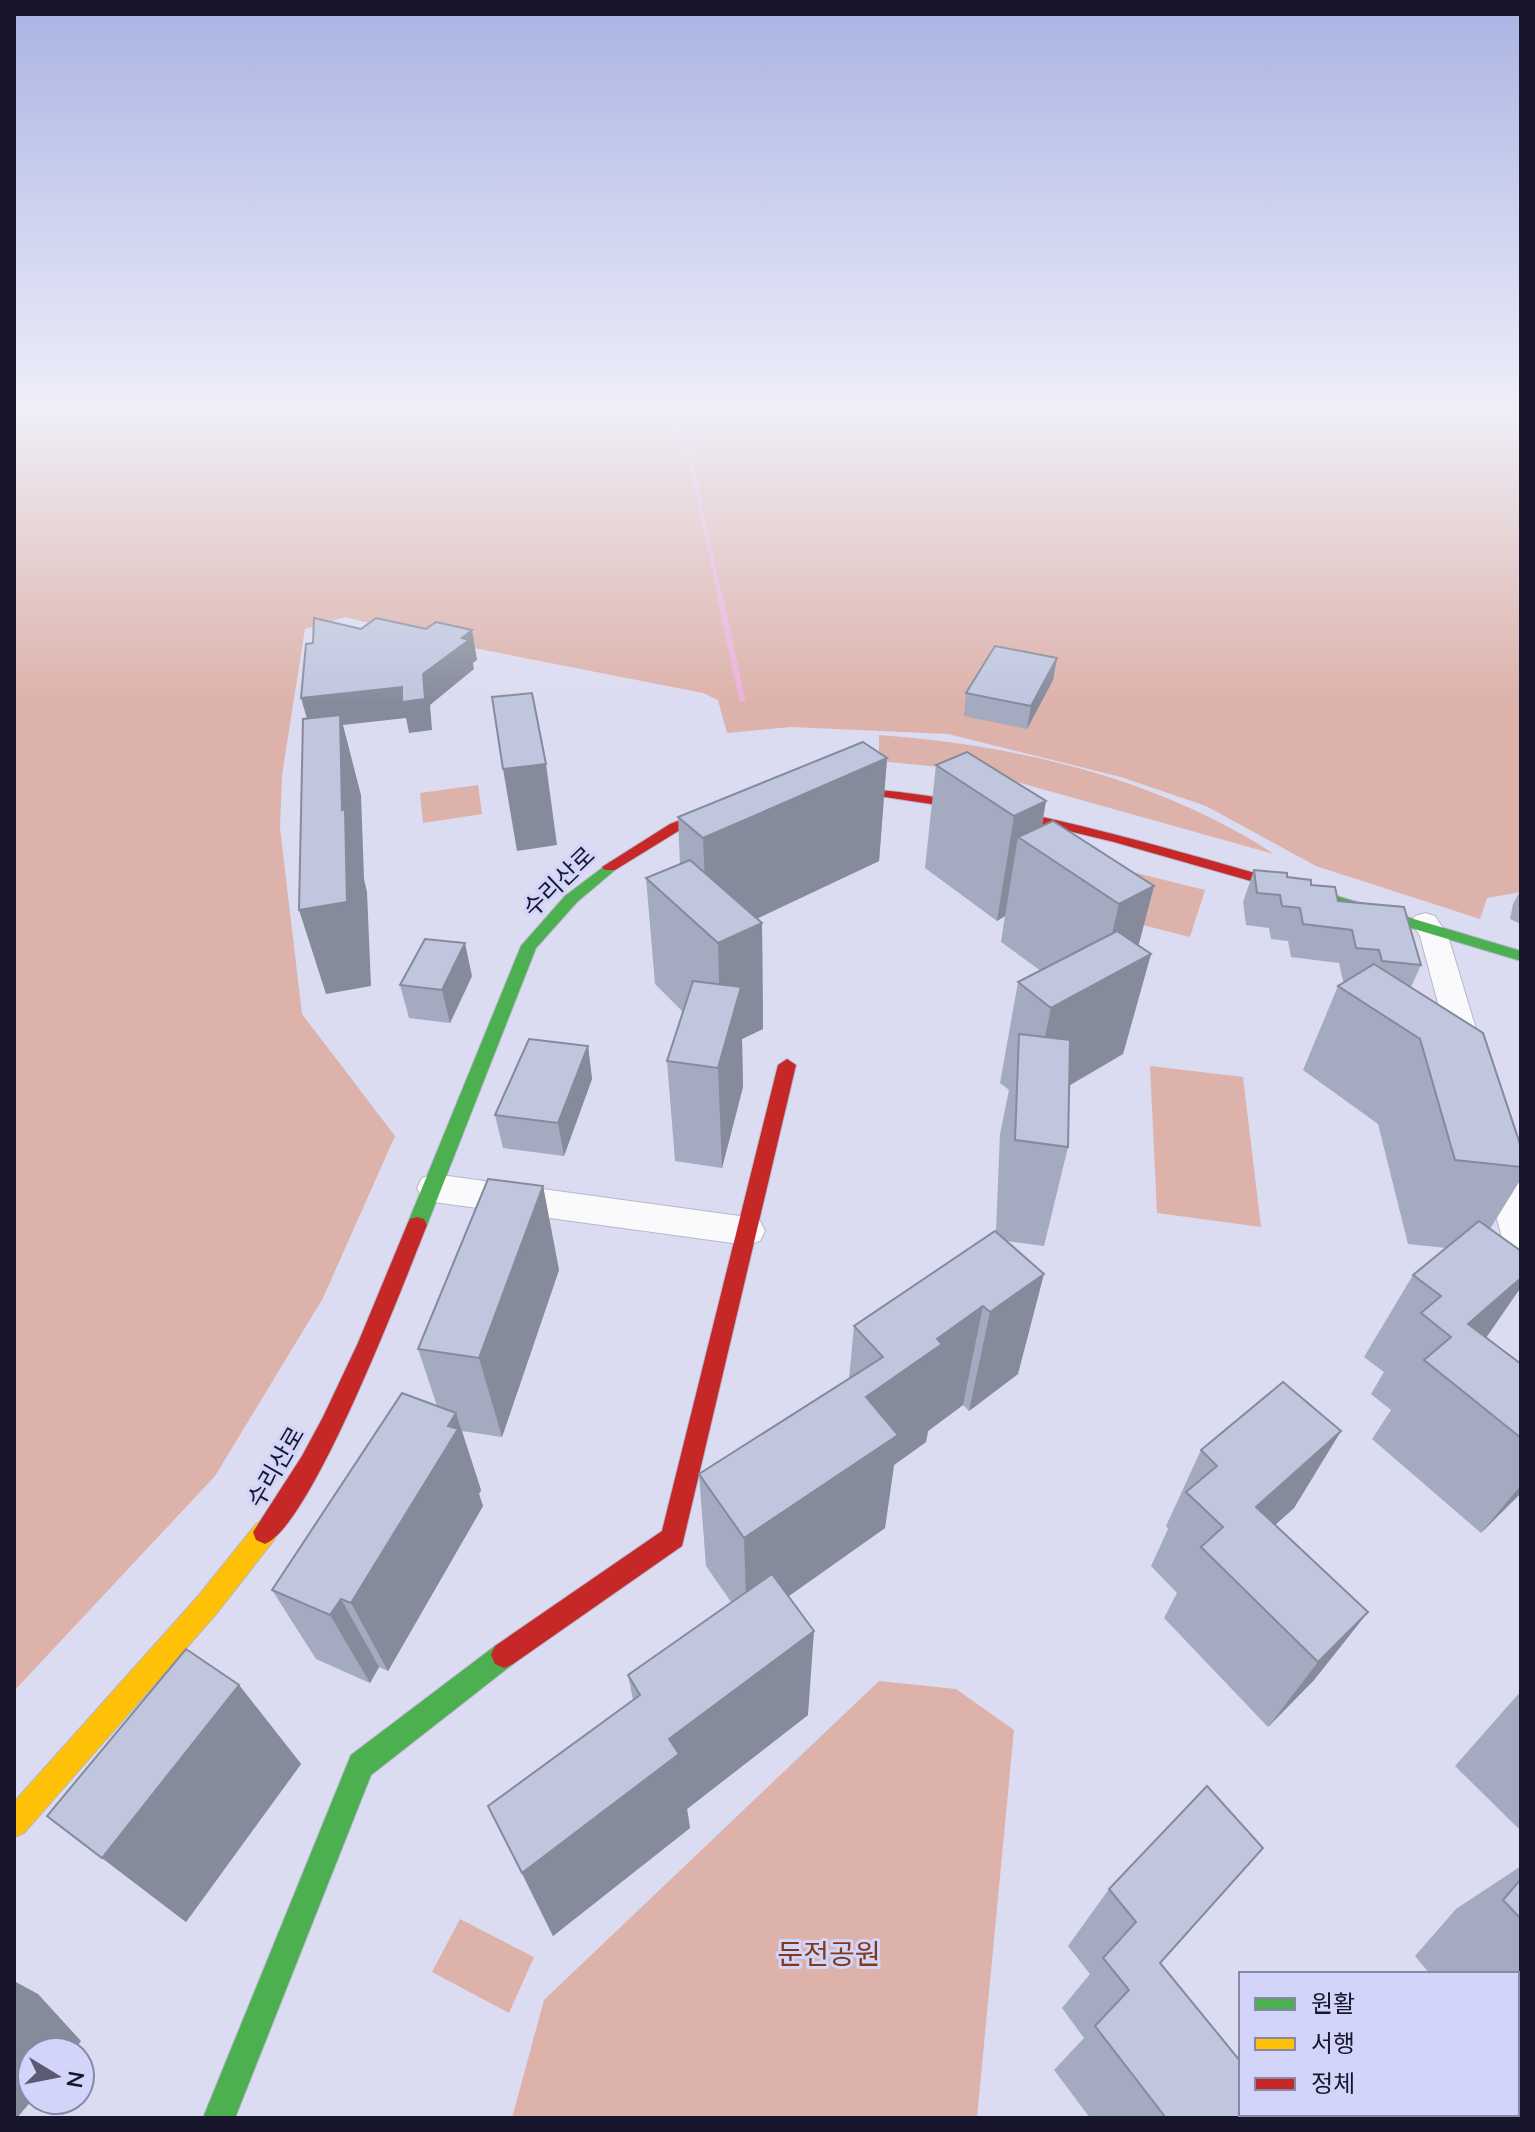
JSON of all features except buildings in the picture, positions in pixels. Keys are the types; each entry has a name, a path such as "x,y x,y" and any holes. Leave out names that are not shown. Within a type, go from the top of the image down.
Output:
{"street":[{"path":"805,791 901,792 980,804 1425,922 1521,956"},
{"name":"수리산로","path":"14,1823 101,1729 208,1604 273,1522 317,1448 380,1317 529,946 545,925 606,868 636,847 706,813 749,800"},
{"path":"1425,922 1434,936 1521,1241"},
{"path":"219,2118 361,1765 476,1673 673,1538 787,1065"},
{"path":"434,1188 747,1231"}],"green space":[{"path":"14,504 1521,504 1521,892 1487,898 1480,919 1316,866 1206,806 1121,777 948,734 791,727 727,733 718,700 703,693 469,647 345,617 305,629 282,775 280,828 302,1014 395,1136 323,1298 215,1476 14,1691"},
{"path":"879,735 982,747 1084,770 1183,805 1229,827 1274,854 999,777 960,769 879,761"},
{"path":"478,785 482,814 423,823 420,793"},
{"path":"1092,862 1205,890 1190,937 1072,907"},
{"path":"1150,1066 1243,1077 1261,1227 1157,1213"},
{"name":"둔전공원","path":"879,1681 956,1689 1014,1730 977,2118 512,2118 544,2000"},
{"path":"460,1919 534,1957 509,2013 432,1972"}],"waterway":[{"path":"700,504 720,598"},
{"path":"720,596 742,699"}],"traffic: fast":[{"path":"417,1225 529,946 571,899 610,867"},
{"path":"1293,888 1521,956"},
{"path":"219,2118 361,1765 504,1655"}],"traffic: slow":[{"path":"14,1823 208,1604 265,1532"}],"traffic: jam":[{"path":"825,790 885,793 1003,811 1119,839 1293,888"},
{"path":"610,867 675,827 733,804"},
{"path":"504,1655 673,1538 787,1065"},
{"path":"265,1532 288,1500 331,1425 369,1343 417,1225"}]}
